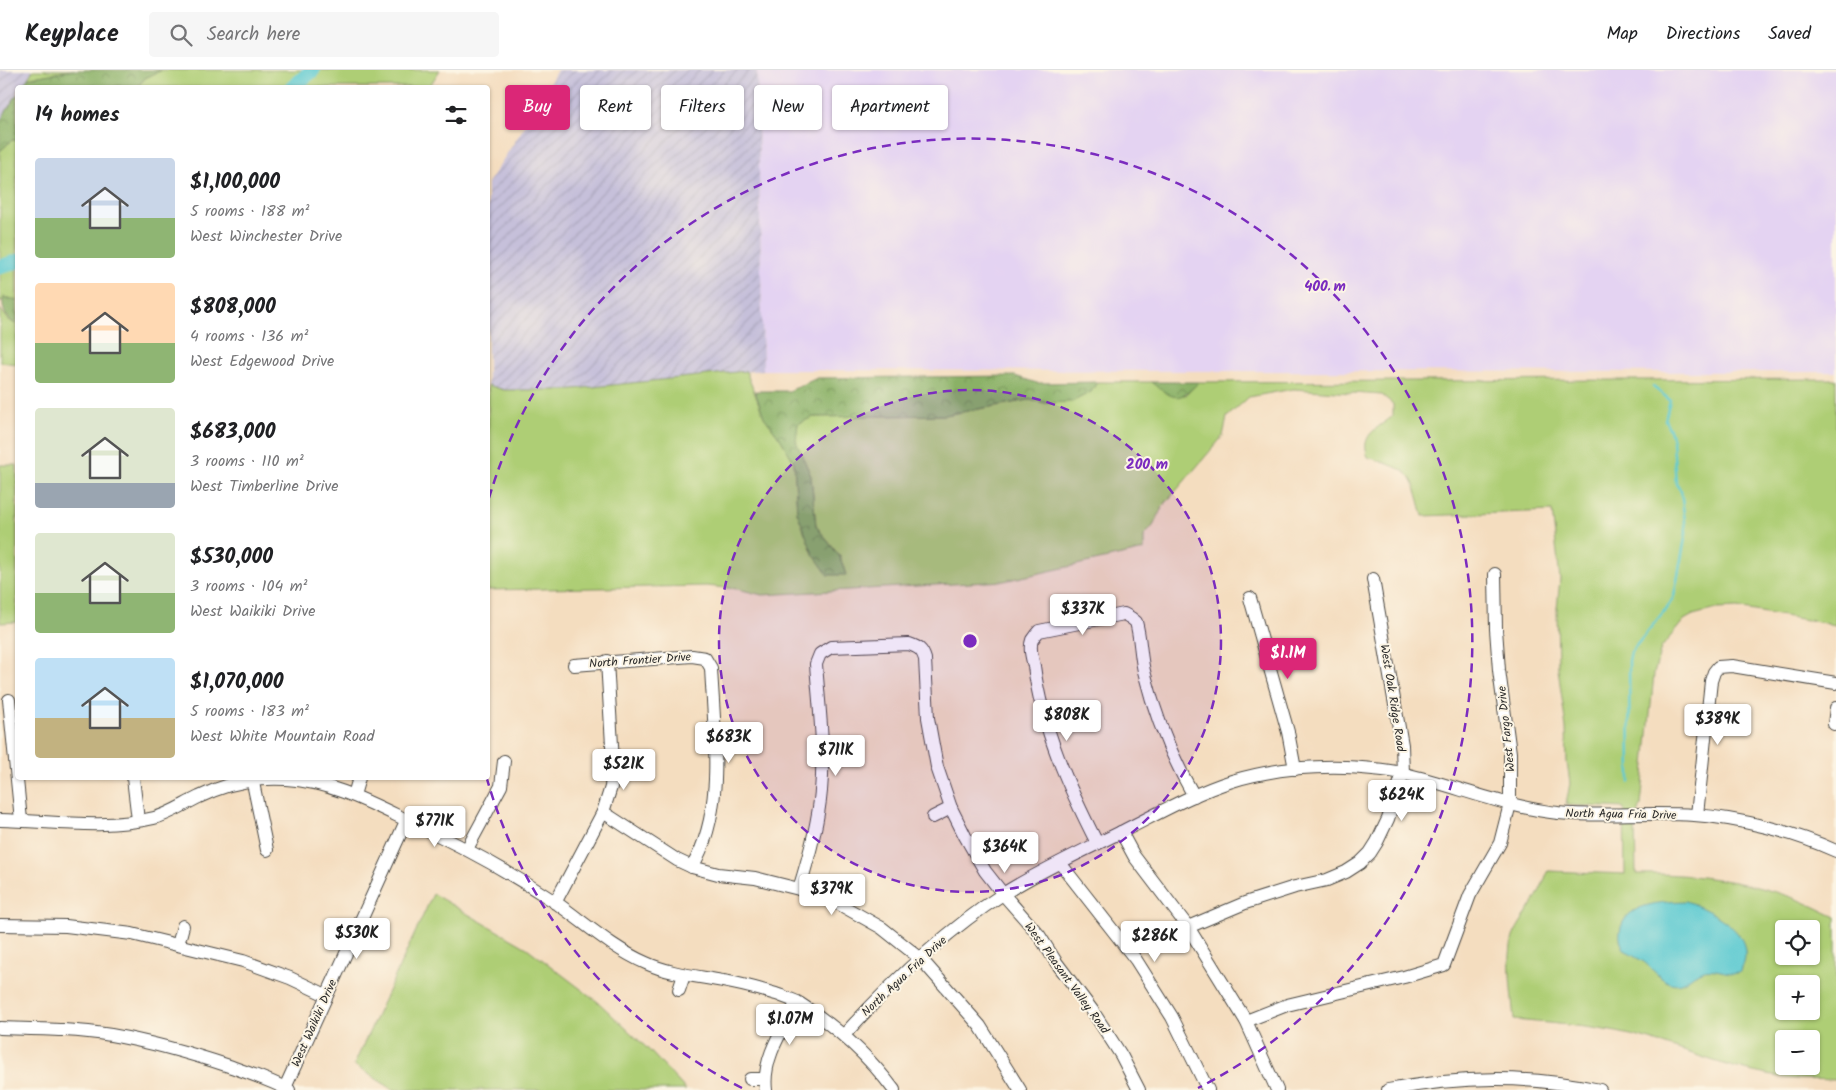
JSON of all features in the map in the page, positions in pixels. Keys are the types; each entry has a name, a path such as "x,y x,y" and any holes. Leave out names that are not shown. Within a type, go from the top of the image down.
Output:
{"street":[{"name":"West Fargo Drive","path":"1246,1021 1288,1005 1404,977 1444,965 1470,895 1500,843 1510,804 1510,753 1499,670 1496,629 1496,574"},
{"name":"West Oak Ridge Road","path":"1188,927 1245,903 1294,887 1327,880 1346,872 1360,863 1378,842 1388,819 1403,773 1402,744 1373,579"},
{"path":"1250,598 1288,732 1294,769"},
{"path":"1097,843 1073,797 1054,747 1035,679 1031,649 1032,639 1040,631 1124,614 1136,622 1144,672 1154,710 1174,761 1194,796"},
{"name":"West Pleasant Valley Road","path":"799,889 816,829 822,789 822,757 816,664 820,654 831,647 909,644 917,646 923,651 928,718 937,767 951,808 985,871 1039,936 1092,1010 1139,1090"},
{"name":"North Frontier Drive","path":"574,665 692,656 704,658 711,668 716,784 699,856 692,867"},
{"path":"555,903 603,812 611,787 613,762 607,661"},
{"path":"1697,815 1711,681 1718,667 1732,666 1836,683"},
{"path":"8,700 15,765"},
{"path":"1834,724 1836,708"},
{"path":"467,849 501,786 504,762"},
{"name":"North Agua Fria Drive","path":"844,1035 878,997 950,934 1003,894 1097,843 1194,796 1247,777 1271,771 1342,767 1403,773 1510,804 1556,812 1587,815 1697,815 1758,825 1836,851"},
{"path":"17,780 21,820"},
{"path":"133,780 138,820"},
{"path":"0,820 88,824 113,824 138,820 167,814 202,796 247,780"},
{"path":"253,780 267,850"},
{"path":"294,780 354,795 467,849 555,903 611,944 646,964 684,975 761,989 797,1002 844,1035 876,1066 894,1090"},
{"path":"354,795 358,780"},
{"path":"933,817 951,808"},
{"path":"603,812 677,860 692,867 718,874 755,878 799,889 839,904 882,928 921,959 980,1026 1020,1090"},
{"name":"West Waikiki Drive","path":"286,1089 326,995 407,819"},
{"path":"1121,832 1134,856 1188,927 1246,1021 1277,1090"},
{"path":"1060,863 1136,960 1172,1017 1208,1090"},
{"path":"0,925 66,926 132,934 243,961 290,978 326,995"},
{"path":"178,944 183,926"},
{"path":"679,990 684,975"},
{"path":"750,1079 766,1084 767,1064 797,1002"},
{"path":"0,1028 52,1029 110,1035 153,1044 191,1053 286,1089"},
{"path":"1388,1090 1443,1081 1500,1078 1568,1083 1600,1090"}],"shaded area":[{"path":"0,70 33,70 23,85 15,85 15,97 0,121"},
{"path":"557,70 757,70 757,85 754,85 754,130 758,130 763,370 564,390 504,390 490,386 490,180 522,130 570,130 570,85 548,85"},
{"path":"757,70 1836,70 1836,372 763,370 758,130 822,130 822,85 757,85"}],"green space":[{"path":"33,70 74,70 28,78"},
{"path":"74,70 162,70 145,78 139,85 23,85 28,78"},
{"path":"162,70 440,70 430,85 139,85 145,78"},
{"path":"15,97 15,140 12,140 0,151 0,121"},
{"path":"12,140 15,140 15,300 4,298 0,303 0,151"},
{"path":"4,297 15,300 15,324 5,313"},
{"path":"0,309 9,320 15,324 15,364 0,362"},
{"path":"746,371 764,417 780,438 794,462 797,512 846,575 840,557 816,526 811,477 796,441 797,424 813,417 945,415 1029,400 1045,403 1091,392 1097,382 1151,382 1167,394 1186,395 1199,382 1836,379 1836,625 1737,608 1716,609 1693,615 1684,620 1661,648 1654,674 1641,805 1635,823 1636,874 1695,876 1753,886 1797,899 1836,917 1836,1080 1792,1079 1751,1072 1650,1040 1617,1032 1514,1020 1510,956 1515,932 1535,900 1548,871 1625,874 1624,808 1566,805 1570,783 1567,763 1566,728 1558,669 1557,608 1560,579 1552,511 1423,516 1416,489 1408,475 1394,466 1368,457 1366,443 1368,438 1376,428 1393,416 1393,404 1382,395 1293,389 1249,397 1227,417 1223,436 1163,506 1153,526 1144,536 1144,550 1004,581 762,595 738,589 706,586 490,590 490,386 504,390 564,390"},
{"path":"1015,376 1037,383 1097,382 1091,392 1072,402 1045,403 1029,400 945,415 813,417 798,424 796,441 811,476 816,526 840,557 846,575 828,575 813,554 797,512 794,462 780,438 764,417 755,391 789,391 817,378"},
{"path":"1151,382 1199,382 1186,394 1175,397"},
{"path":"0,465 15,465 15,622 0,623"},
{"path":"433,894 527,948 598,1002 649,1050 686,1090 394,1090 354,1065"}],"water":[{"path":"1686,901 1722,919 1740,937 1745,948 1745,960 1739,973 1706,970 1697,973 1683,982 1671,983 1663,979 1622,946 1620,932 1623,922 1637,909 1657,903"}],"waterway":[{"path":"296,85 313,70"},
{"path":"0,267 15,262"},
{"path":"1630,782 1629,661 1631,652 1669,605 1674,596 1686,533 1681,491 1676,484 1673,441 1665,420 1670,400 1653,387"}]}
